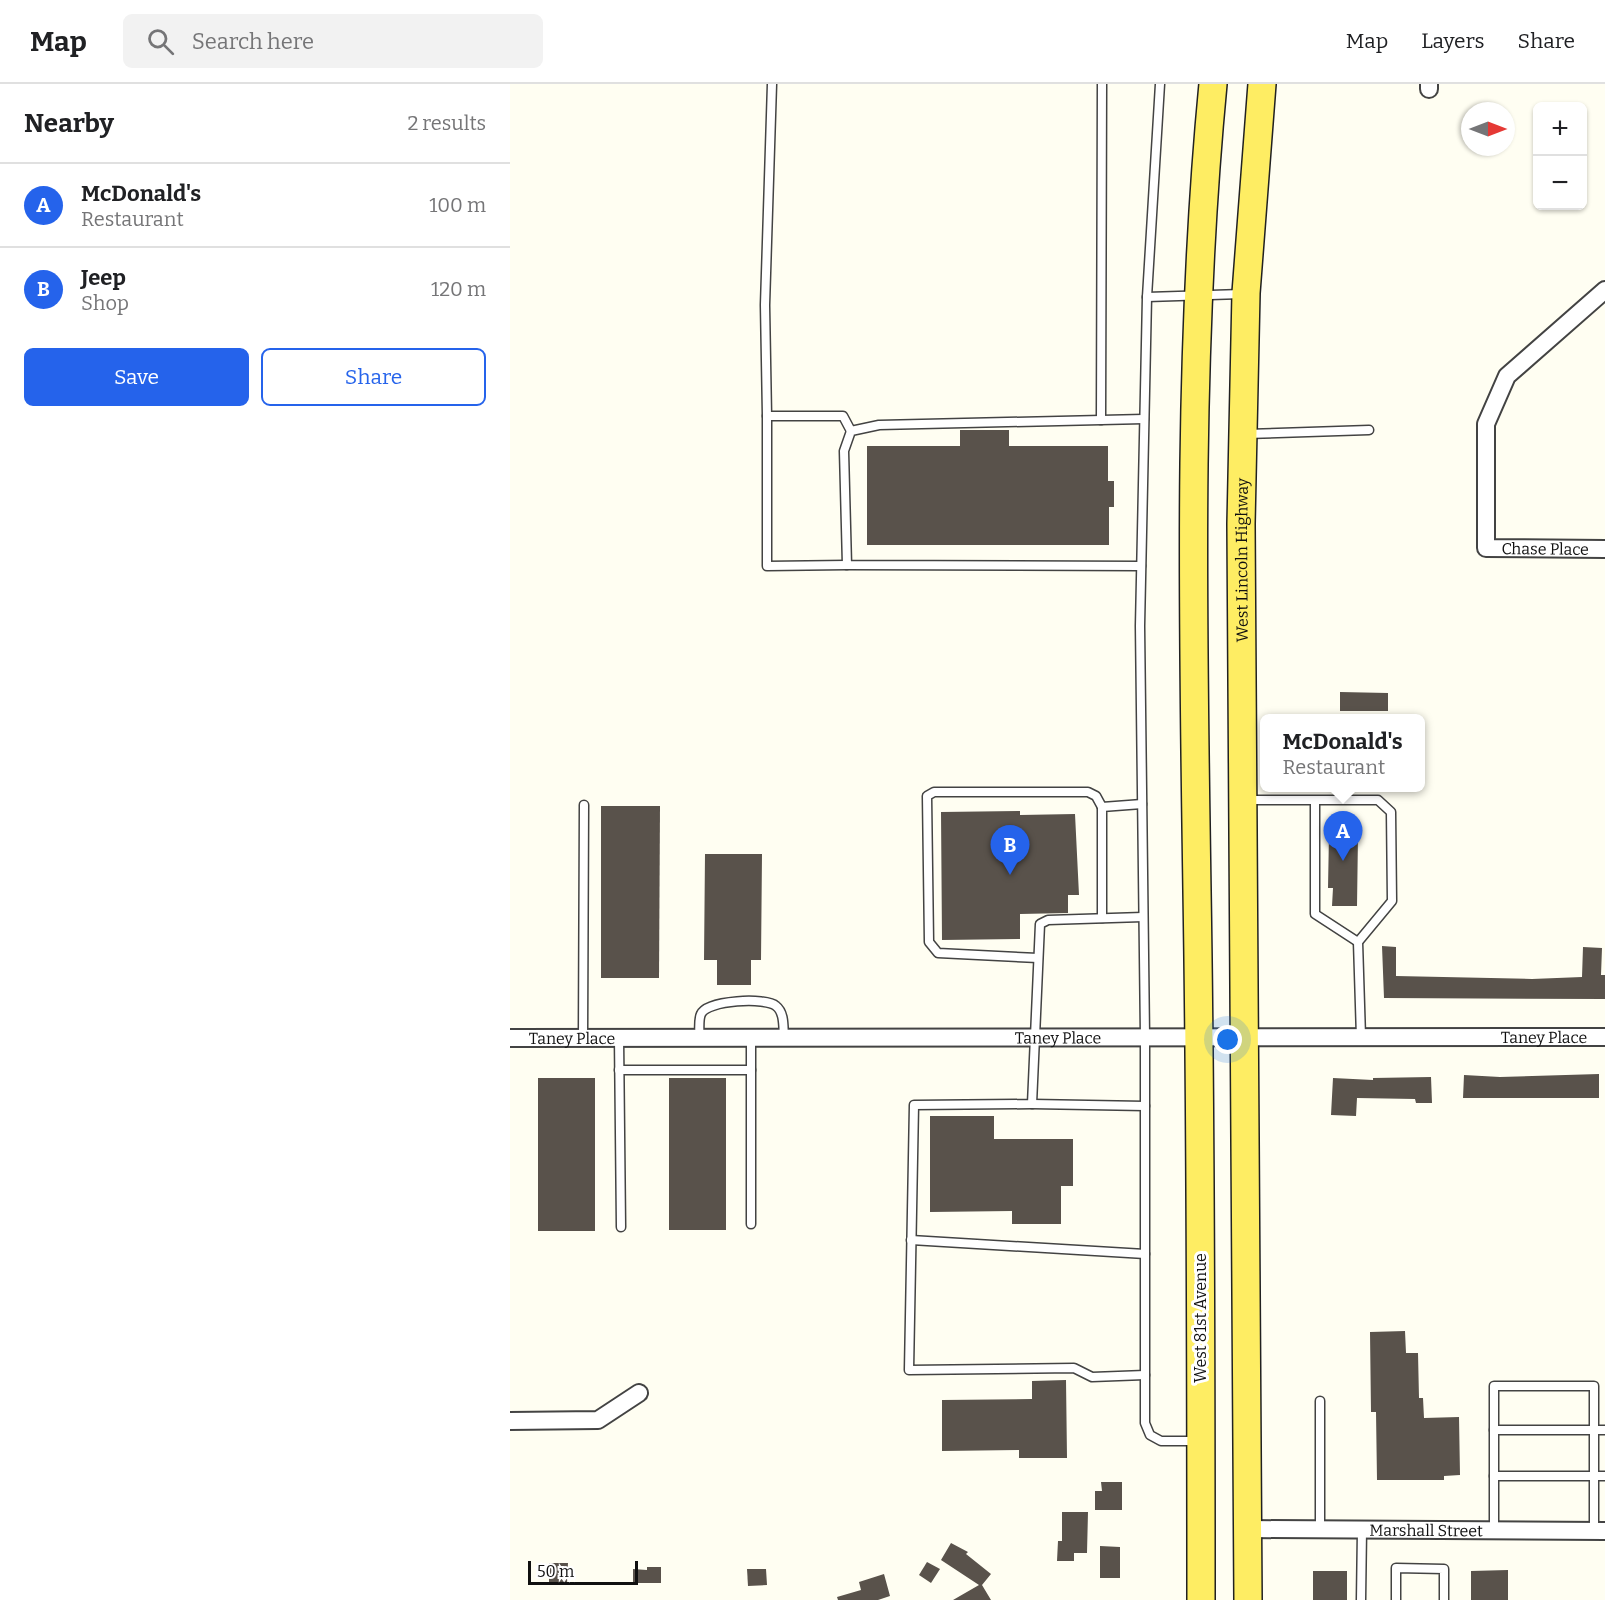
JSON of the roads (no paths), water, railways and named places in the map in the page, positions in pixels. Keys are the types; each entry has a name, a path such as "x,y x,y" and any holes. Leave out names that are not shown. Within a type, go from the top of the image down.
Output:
{"main road":[{"path":"1199,1037 1192,523 1198,297 1213,84"},
{"name":"West Lincoln Highway","path":"1243,1037 1243,434 1246,293 1262,84"},
{"name":"West 81st Avenue","path":"1199,1037 1201,1600"},
{"path":"1243,1037 1248,1600"}],"street":[{"name":"Chase Place","path":"1605,290 1507,376 1486,424 1486,548 1605,549"},
{"name":"Taney Place","path":"510,1038 1605,1037"},
{"path":"510,1421 598,1420 639,1393"},
{"name":"Marshall Street","path":"1248,1529 1600,1531"}],"lane":[{"path":"772,84 765,305 767,566 1141,566"},
{"path":"1101,420 1102,84"},
{"path":"1161,84 1147,297 1141,566 1145,1037 1145,1423 1150,1435 1161,1442 1201,1441"},
{"path":"1147,297 1198,297 1246,293"},
{"path":"767,416 843,416 851,431 844,451 847,565"},
{"path":"851,431 879,424 1144,419"},
{"path":"1243,434 1369,430"},
{"path":"1038,958 938,953 929,942 927,796 934,792 1088,792 1096,796 1102,807 1102,918"},
{"path":"1242,800 1315,802 1378,800 1391,812 1392,901 1358,942 1361,1037"},
{"path":"1315,802 1315,914 1358,942"},
{"path":"1102,807 1142,804"},
{"path":"583,1038 584,805"},
{"path":"1032,1104 1040,924 1048,920 1143,917"},
{"path":"699,1038 701,1015 709,1005 768,1002 782,1013 784,1037"},
{"path":"619,1038 621,1227"},
{"path":"751,1038 751,1224"},
{"path":"619,1070 751,1070"},
{"path":"1145,1106 914,1105 909,1370 1074,1368 1092,1377 1145,1375"},
{"path":"911,1240 1145,1254"},
{"path":"1494,1530 1494,1386 1605,1386"},
{"path":"1594,1386 1594,1476 1600,1531"},
{"path":"1320,1401 1320,1530"},
{"path":"1494,1430 1605,1430"},
{"path":"1494,1476 1605,1476"},
{"path":"1361,1600 1362,1530"},
{"path":"1396,1600 1396,1568 1444,1569 1444,1600"}],"place":[{"name":"McDonald's","path":"1343,861"},
{"name":"Jeep","path":"1010,875"}]}
